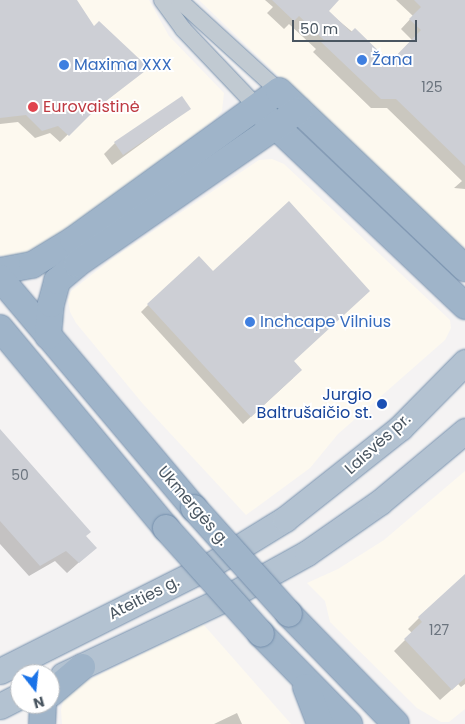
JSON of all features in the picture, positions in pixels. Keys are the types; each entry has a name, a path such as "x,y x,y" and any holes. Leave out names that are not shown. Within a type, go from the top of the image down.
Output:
{"highway":[{"path":"0,271 32,264 66,245 279,91 465,268"},
{"path":"258,108 275,127 465,306"},
{"path":"48,336 51,304 57,281 77,264 299,110"},
{"name":"Ukmergės g.","path":"0,278 194,508 289,614 396,724"},
{"name":"Ukmergės g.","path":"0,328 166,528 261,634 349,724"},
{"path":"60,685 82,666"},
{"path":"302,677 320,724"}],"main road":[{"name":"Laisvės pr.","path":"285,519 400,428 465,362"},
{"name":"Ateities g.","path":"60,677 224,599 307,553 380,502 465,432"},
{"name":"Ateities g.","path":"0,671 207,567 285,519"}],"street":[{"path":"162,0 183,30 258,108"},
{"path":"179,0 279,91"}],"shaded area":[{"path":"0,0 149,0 169,36 224,93 222,111 212,122 57,237 10,261 0,255"},
{"path":"199,0 465,0 465,255 201,2"},
{"path":"272,159 284,164 450,320 451,328 445,340 338,434 310,468 246,515 143,404 76,323 70,312 68,300 71,291 113,258 259,160"},
{"path":"465,471 465,709 449,722 441,722 417,708 330,622 325,601 307,583 338,569 384,540"},
{"path":"203,624 291,724 62,724 61,710 64,697 76,686"}],"building":[{"name":"Maxima XXX","path":"0,0 77,0 94,26 99,21 149,68 97,108 69,136 58,126 42,131 26,115 0,118"},
{"path":"272,0 339,0 329,11 351,32 355,28 390,62 421,30 409,19 421,7 414,0 465,0 465,166 396,99 381,99 321,42 324,40 299,16 294,21"},
{"path":"182,96 191,109 123,155 114,142"},
{"name":"Inchcape Vilnius","path":"289,201 370,291 294,361 302,370 251,417 147,304 199,256 213,271"},
{"path":"0,429 91,532 86,536 97,548 79,563 66,551 40,566 0,521"},
{"path":"465,574 465,678 452,690 404,639 422,622 418,617"}],"place":[{"name":"Žana","path":"362,60"},
{"name":"Maxima XXX","path":"64,65"},
{"name":"Eurovaistinė","path":"33,107"},
{"name":"Inchcape Vilnius","path":"250,322"},
{"name":"Jurgio Baltrušaičio st.","path":"382,404"}]}
